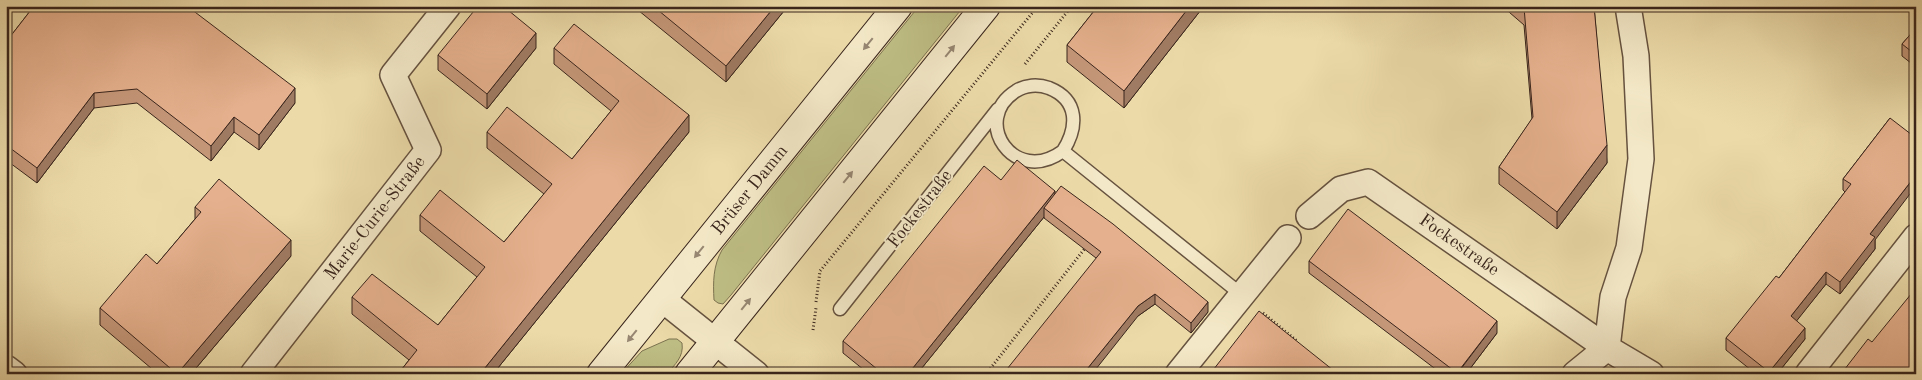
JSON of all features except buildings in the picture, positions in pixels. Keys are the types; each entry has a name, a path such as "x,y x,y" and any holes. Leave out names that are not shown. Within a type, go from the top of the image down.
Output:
{"street":[{"name":"Marie-Curie-Straße","path":"253,374 428,150 393,75 448,6"},
{"name":"Brüser Damm","path":"601,374 898,6"},
{"path":"689,374 986,6"},
{"path":"1575,374 1607,348 1613,297 1629,248 1641,158 1636,56 1628,6"},
{"name":"Fockestraße","path":"1309,216 1341,189 1368,182 1607,348 1651,374"},
{"path":"1808,374 1916,237"},
{"path":"1180,373 1288,238"},
{"path":"662,299 756,374"},
{"path":"6,368 14,374"}],"lane":[{"name":"Fockestraße","path":"840,309 1009,96 1022,87 1042,86 1055,91 1066,99 1073,116 1072,133 1063,151"},
{"path":"1000,108 996,121 998,136 1005,148 1015,157 1034,162 1054,158 1063,151 1242,295"}],"path":[{"path":"813,330 820,271 1038,6"},
{"path":"1024,68 1072,6"},
{"path":"986,374 1088,245"},
{"path":"1242,295 1300,344"}],"green space":[{"path":"919,6 964,6 731,295 723,304 718,303 714,300 714,280 715,268 722,250"},
{"path":"669,339 677,339 682,343 682,352 667,374 621,374 642,351"}]}
